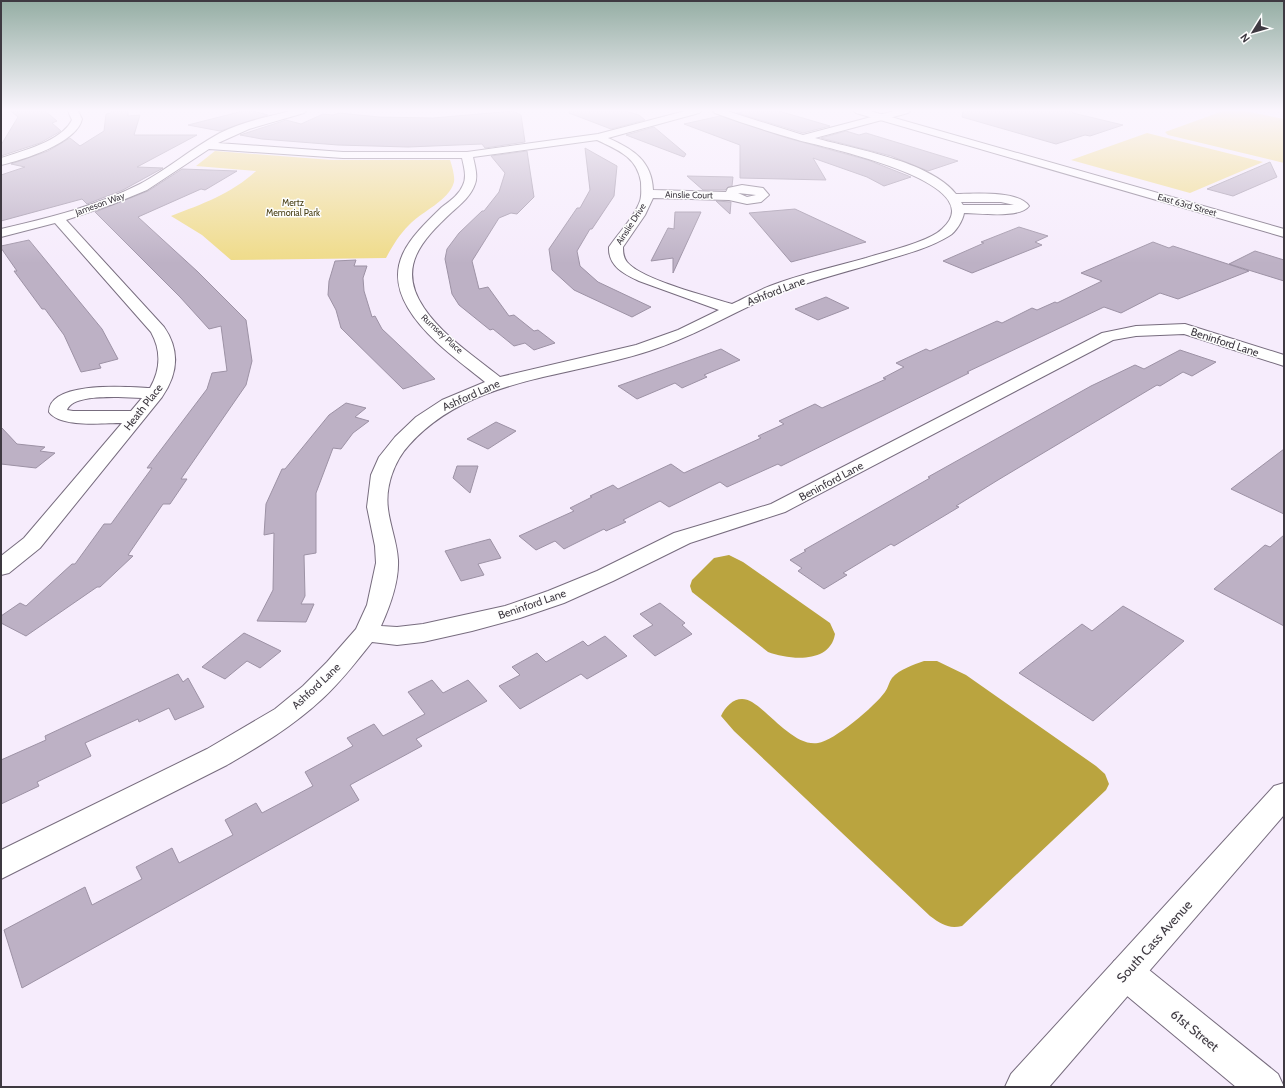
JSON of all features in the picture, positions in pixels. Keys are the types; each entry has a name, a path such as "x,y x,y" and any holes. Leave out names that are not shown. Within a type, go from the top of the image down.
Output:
{"street":[{"name":"Jameson Way","path":"1,233 57,218 106,202 142,187 183,162"},
{"name":"Rumsey Place","path":"469,162 471,174 470,183 464,195 419,236 408,255 405,269 405,282 410,297 417,309 428,322 496,383"},
{"name":"Ainslie Drive","path":"640,162 645,172 648,194 646,203 616,247 616,255 618,260 630,272 641,277 731,309"},
{"name":"Ashford Lane","path":"1,865 217,757 249,739 284,716 312,693 336,669 366,632 379,605 387,563 386,546 377,507 381,474 389,457 415,428 436,412 496,383 598,360 642,348 684,333 754,298 800,280 919,246 934,240 947,232 954,224 958,215 955,203 929,178 891,162"},
{"name":"East 63rd Street","path":"1037,162 1284,233"},
{"name":"Ainslie Court","path":"648,194 731,196"},
{"name":"Heath Place","path":"1,568 32,543 156,393 168,371 168,355 163,338 57,218"},
{"name":"Beninford Lane","path":"366,632 396,636 423,633 492,618 556,597 605,576 682,538 778,508 1112,335 1136,331 1185,329 1244,347 1284,362"},
{"path":"136,417 72,417 58,412 58,406 62,402 74,396 88,393 156,393"},
{"name":"South Cass Avenue","path":"1024,1087 1284,795"},
{"name":"61st Street","path":"1126,973 1265,1087"}],"green space":[{"name":"Mertz Memorial Park","path":"201,162 451,162 454,174 454,182 447,195 414,220 405,229 396,240 386,258 231,260 202,235 171,216 205,203 226,192 237,186 256,171 196,166"},
{"path":"1077,162 1263,162 1190,193"}],"shaded area":[{"path":"729,555 743,562 830,623 835,634 832,644 826,651 817,655 798,658 768,652 692,592 690,586 692,580 714,558"},
{"path":"924,661 937,661 966,675 1096,766 1105,774 1109,784 1106,790 962,926 957,927 945,925 930,916 734,731 721,716 727,707 734,701 738,699 747,700 759,707 792,735 809,743 818,743 825,741 844,730 864,714 885,692 895,675"}],"building":[{"path":"17,162 147,162 137,167 163,168 123,190 87,204 82,199 1,221 1,175 25,167 11,164"},
{"path":"496,162 529,162 534,197 517,214 511,213 499,218 472,261 479,289 488,287 509,316 514,315 534,331 538,330 555,343 534,350 525,343 514,346 493,329 490,330 459,305 452,294 445,259 447,249 459,233 482,211 484,211 499,192 505,173"},
{"path":"587,162 609,162 617,166 614,196 592,229 590,229 577,251 580,266 598,282 651,307 632,317 574,290 552,270 549,249 577,208 580,208 590,190"},
{"path":"740,162 815,162 826,180 740,178"},
{"path":"824,162 872,162 911,177 884,186 867,177"},
{"path":"905,162 956,162 928,171"},
{"path":"1270,162 1277,177 1233,196 1207,189"},
{"path":"182,169 237,171 205,190 201,189 138,217 198,272 246,320 252,361 246,385 181,479 187,479 170,504 163,504 128,555 133,556 100,587 97,587 26,636 1,623 1,616 20,603 26,606 72,564 75,564 104,524 111,524 152,468 147,468 207,389 212,373 227,371 221,326 209,329 180,297 95,212 148,191"},
{"path":"687,176 733,177 732,186 725,190 703,190"},
{"path":"716,201 731,202 730,214"},
{"path":"795,209 866,242 791,262 749,213"},
{"path":"675,212 701,212 673,273 673,258 651,261 668,228 674,229"},
{"path":"1019,227 1048,236 1035,242 1042,245 972,273 943,261 984,243 981,242"},
{"path":"29,240 102,329 118,359 99,364 101,368 81,372 64,335 45,309 42,309 14,271 17,271 1,248 1,246"},
{"path":"1153,242 1169,248 1173,246 1249,271 1178,299 1160,293 1121,313 1104,307 967,372 969,373 781,466 778,464 727,487 720,482 669,507 660,501 623,520 626,522 606,531 604,529 564,549 555,541 536,550 519,536 574,511 570,508 613,485 618,489 671,464 684,473 761,438 758,436 784,424 779,421 815,404 822,408 886,379 883,378 904,367 896,363 926,349 930,351 997,321 1002,323 1032,308 1037,310 1055,302 1057,303 1102,281 1081,273"},
{"path":"1255,251 1284,260 1284,281 1229,264"},
{"path":"356,260 354,266 367,266 363,278 364,291 372,317 375,316 382,329 435,379 403,389 341,328 336,310 328,295 329,281 335,261"},
{"path":"826,297 849,308 818,320 795,309"},
{"path":"721,349 740,360 704,375 707,377 682,388 675,383 637,399 618,386"},
{"path":"1180,350 1216,362 1192,376 1183,372 1160,386 1157,385 998,480 956,506 959,507 894,546 891,544 843,573 847,575 824,589 798,571 802,568 790,560 806,551 804,550 930,478 928,477 1091,386 1135,365 1144,369"},
{"path":"346,403 366,408 355,417 369,421 353,433 341,449 333,448 316,493 316,553 304,555 305,596 301,604 314,604 306,622 257,621 273,590 274,533 264,535 266,504 282,469 285,469 329,415"},
{"path":"496,422 516,431 488,449 467,439"},
{"path":"1,427 17,444 45,447 40,451 55,453 36,468 1,464"},
{"path":"1284,449 1284,514 1231,489"},
{"path":"457,466 478,466 470,493 453,478"},
{"path":"1284,535 1284,626 1214,589 1265,545 1270,547"},
{"path":"490,539 501,558 478,564 484,575 461,581 445,551"},
{"path":"660,603 685,623 682,625 692,634 655,656 633,636 653,625 640,614"},
{"path":"1123,606 1184,641 1093,721 1019,673 1082,624 1092,631"},
{"path":"244,633 281,651 260,668 247,661 225,679 202,667"},
{"path":"605,636 627,656 587,679 581,674 520,709 499,686 520,675 512,667 537,653 546,662 583,641 588,646"},
{"path":"178,674 183,682 188,678 204,707 175,720 169,708 139,722 138,719 85,743 91,756 37,782 39,786 1,804 1,760 46,740 45,736"},
{"path":"432,680 443,693 468,680 487,701 416,739 422,746 350,785 359,800 22,988 4,930 85,887 92,905 142,879 136,867 172,848 179,863 233,835 225,820 256,803 262,813 313,786 305,772 353,746 347,738 374,724 383,736 425,714 408,692"}]}
